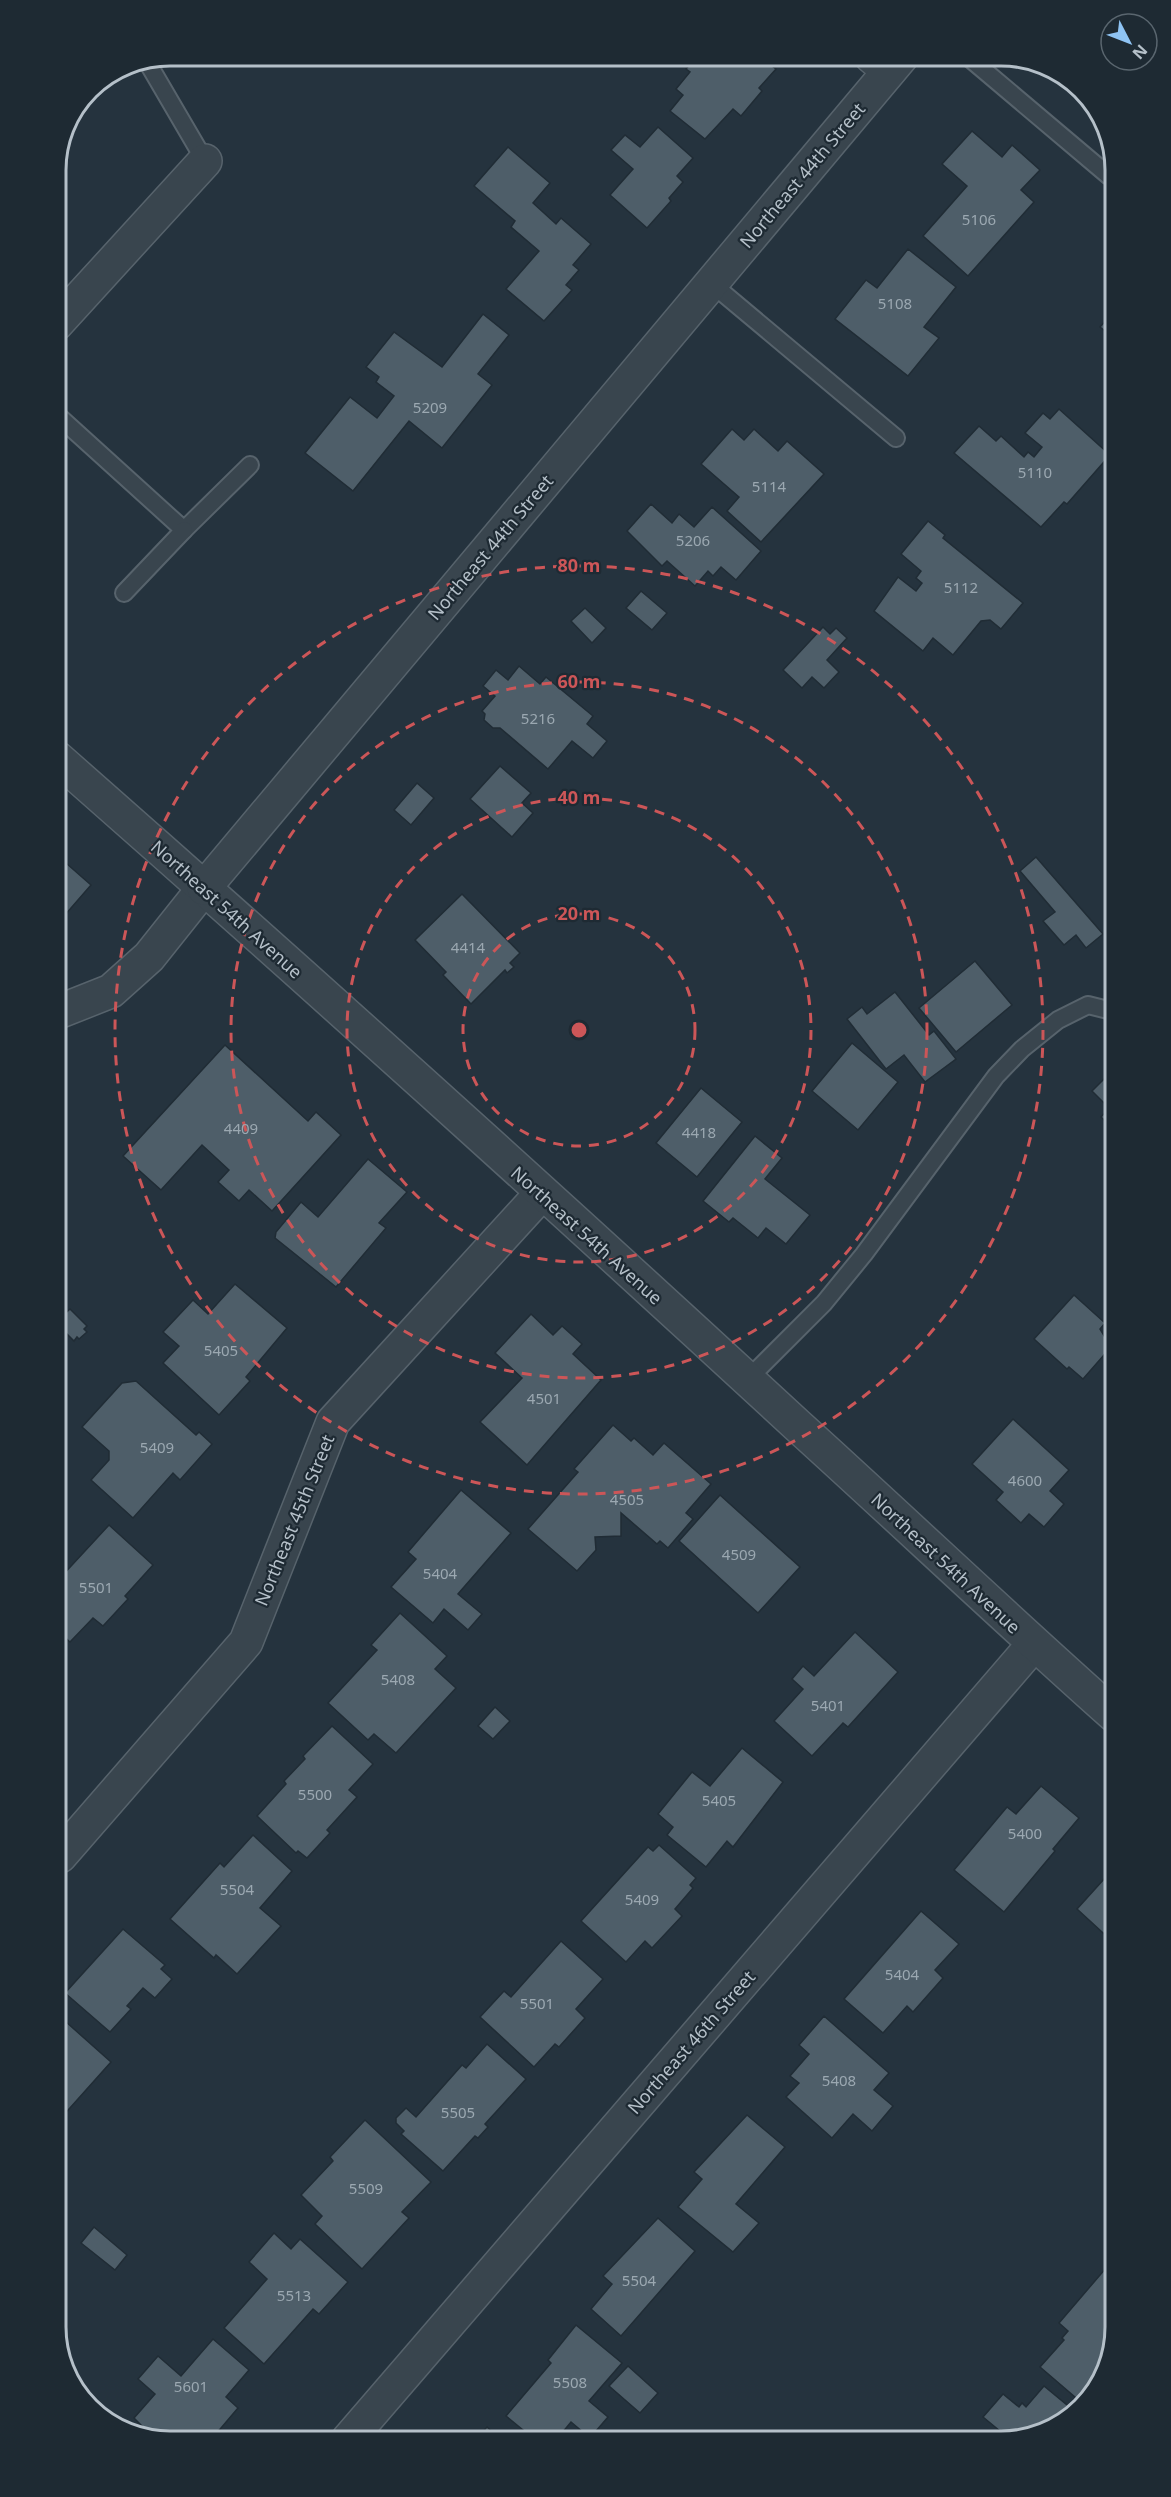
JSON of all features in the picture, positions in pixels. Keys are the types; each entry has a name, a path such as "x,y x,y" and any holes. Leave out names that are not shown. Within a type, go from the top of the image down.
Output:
{"street":[{"name":"Northeast 44th Street","path":"66,1009 111,991 149,957 204,888 711,283 883,66"},
{"path":"66,313 205,161"},
{"name":"Northeast 54th Avenue","path":"66,766 542,1193 1105,1707"},
{"name":"Northeast 45th Street","path":"66,1849 246,1642 333,1422 542,1193"},
{"name":"Northeast 46th Street","path":"356,2431 1034,1644"}],"lane":[{"path":"979,66 1105,173"},
{"path":"151,68 205,161"},
{"path":"711,283 896,438"},
{"path":"66,423 184,530"},
{"path":"124,593 250,465"},
{"path":"747,1380 824,1303 900,1208 996,1076 1022,1049 1058,1020 1088,1005 1105,1009"}],"building":[{"path":"689,66 772,66 776,69 759,88 762,91 741,116 733,109 705,139 670,111 683,95 676,89 690,72 686,69"},
{"path":"658,127 693,158 677,176 683,182 669,198 671,201 647,228 610,195 633,169 611,150 625,135 640,147"},
{"path":"972,131 1002,157 1012,145 1040,170 1021,190 1034,202 968,276 923,236 967,186 942,164"},
{"path":"508,147 550,183 533,203 556,224 561,218 591,244 573,265 579,270 566,285 572,290 544,321 506,289 539,251 511,227 515,221 474,186"},
{"path":"908,249 956,287 924,327 939,338 908,376 835,319 866,280 877,288"},
{"path":"483,314 509,335 478,374 492,385 442,448 409,421 353,491 305,453 350,397 377,418 394,396 376,382 379,377 366,367 394,332 442,367"},
{"path":"1105,322 1105,331 1100,327"},
{"path":"1059,409 1105,450 1105,461 1067,504 1064,502 1041,527 954,453 979,426 996,441 1001,436 1024,457 1028,452 1034,457 1042,447 1025,433 1043,413 1050,419"},
{"path":"732,429 744,440 754,429 778,451 787,441 824,474 761,542 727,511 739,497 701,464"},
{"path":"651,504 672,523 679,514 694,527 712,507 761,551 736,580 721,567 713,576 708,571 695,586 667,561 662,566 627,531"},
{"path":"928,521 945,535 943,538 1023,603 1001,629 990,620 981,621 953,655 933,638 923,651 874,611 898,577 916,591 922,583 916,578 921,571 901,554"},
{"path":"641,591 667,613 652,630 626,608"},
{"path":"585,608 606,628 592,643 571,621"},
{"path":"823,627 830,634 836,628 847,638 827,660 839,672 824,688 812,677 802,688 783,670"},
{"path":"519,666 540,684 546,677 593,716 587,724 607,741 593,758 572,741 548,769 500,728 493,728 484,720 485,714 482,711 495,696 483,686 496,670 508,680"},
{"path":"500,766 531,793 522,803 533,813 512,837 470,799"},
{"path":"417,783 434,798 411,825 394,810"},
{"path":"1036,857 1103,934 1086,948 1076,935 1064,945 1043,921 1055,912 1020,871"},
{"path":"66,863 91,885 66,914"},
{"path":"462,894 520,953 510,963 514,967 507,973 505,970 471,1004 443,975 446,972 415,940"},
{"path":"975,961 1012,1005 956,1052 919,1008"},
{"path":"895,992 929,1035 934,1031 956,1059 925,1082 904,1055 886,1069 847,1019 862,1007 867,1014"},
{"path":"852,1043 898,1082 858,1130 812,1091"},
{"path":"225,1045 308,1121 316,1112 341,1135 272,1211 249,1190 239,1201 218,1182 229,1170 202,1145 161,1190 123,1156"},
{"path":"1105,1078 1105,1104 1092,1091"},
{"path":"701,1088 742,1122 697,1177 656,1143"},
{"path":"755,1136 782,1158 765,1179 810,1215 786,1244 766,1228 758,1238 733,1218 729,1222 703,1201"},
{"path":"368,1159 407,1192 379,1223 386,1228 336,1287 275,1238 276,1232 301,1202 318,1217"},
{"path":"235,1284 287,1328 246,1377 250,1381 219,1415 163,1363 179,1346 163,1332 193,1300 208,1314"},
{"path":"1074,1295 1105,1323 1100,1329 1105,1337 1105,1354 1083,1379 1069,1367 1067,1369 1034,1339"},
{"path":"70,1309 87,1326 84,1329 87,1332 74,1341 66,1333 66,1313"},
{"path":"531,1314 553,1335 562,1326 582,1344 573,1354 601,1380 527,1465 480,1422 522,1378 495,1353"},
{"path":"136,1381 196,1435 199,1432 212,1444 180,1480 173,1473 133,1518 91,1480 109,1460 109,1451 82,1427 122,1383"},
{"path":"1013,1419 1069,1470 1050,1491 1064,1504 1044,1527 1029,1514 1021,1523 996,1500 1003,1492 972,1464"},
{"path":"613,1425 631,1441 634,1438 653,1455 664,1443 711,1484 686,1513 693,1519 668,1548 660,1541 657,1544 621,1513 621,1536 595,1537 596,1550 577,1571 528,1529 578,1472 574,1469"},
{"path":"461,1490 511,1533 458,1594 482,1614 468,1630 444,1609 433,1623 391,1587 416,1559 408,1552"},
{"path":"720,1495 800,1567 758,1613 679,1541"},
{"path":"109,1525 153,1565 125,1596 128,1599 103,1626 93,1618 70,1642 66,1638 66,1572"},
{"path":"400,1613 447,1656 435,1669 456,1688 396,1753 374,1734 368,1740 328,1703 377,1650 371,1645"},
{"path":"855,1632 898,1672 848,1727 843,1723 812,1756 774,1721 803,1689 792,1679 803,1666 814,1676"},
{"path":"495,1707 510,1721 493,1739 478,1726"},
{"path":"332,1726 373,1764 349,1790 357,1797 327,1830 330,1833 307,1858 298,1851 296,1853 257,1816 286,1784 284,1781 305,1759 303,1756"},
{"path":"742,1748 783,1782 733,1847 727,1841 706,1867 667,1835 673,1827 658,1814 692,1772 710,1786"},
{"path":"1041,1786 1079,1818 1053,1849 1055,1851 1004,1912 954,1870 1007,1807 1016,1814"},
{"path":"253,1835 292,1871 260,1908 281,1926 237,1974 216,1955 214,1958 170,1919 220,1863 224,1867"},
{"path":"659,1845 696,1878 690,1885 693,1888 675,1909 682,1916 652,1948 645,1941 626,1962 581,1921 648,1847 653,1851"},
{"path":"1105,1878 1105,1935 1077,1909"},
{"path":"921,1911 959,1944 935,1970 943,1978 913,2012 907,2006 883,2033 844,1999"},
{"path":"123,1929 165,1965 161,1969 172,1979 155,1998 143,1988 127,2006 131,2009 110,2032 66,1992"},
{"path":"561,1941 603,1979 576,2009 585,2018 559,2047 555,2044 534,2067 480,2017 504,1991 511,1997"},
{"path":"824,2016 889,2073 874,2090 893,2106 872,2131 853,2114 832,2138 786,2097 799,2083 790,2076 809,2054 799,2045"},
{"path":"66,2022 111,2062 66,2112"},
{"path":"487,2044 526,2079 485,2124 488,2127 478,2138 475,2136 443,2171 401,2134 404,2131 396,2123 396,2118 406,2108 416,2117 462,2065 466,2068"},
{"path":"747,2115 785,2147 736,2204 759,2223 733,2252 678,2207 702,2179 694,2172"},
{"path":"365,2120 431,2182 402,2212 409,2218 362,2269 315,2224 322,2216 301,2195 333,2161 330,2157"},
{"path":"658,2218 695,2251 621,2336 591,2309 612,2284 603,2276"},
{"path":"94,2227 127,2255 115,2270 81,2243"},
{"path":"274,2233 291,2249 300,2239 348,2282 319,2314 313,2309 264,2364 224,2328 267,2279 249,2262"},
{"path":"1105,2269 1104,2341 1091,2379 1077,2399 1040,2367 1064,2340 1062,2338 1068,2331 1059,2323"},
{"path":"576,2325 622,2363 589,2401 608,2417 596,2431 582,2431 571,2422 564,2431 524,2431 506,2416 551,2363 548,2360"},
{"path":"213,2339 249,2370 226,2397 238,2408 218,2431 163,2431 143,2427 134,2418 155,2394 138,2379 158,2356 181,2376"},
{"path":"628,2366 658,2393 640,2413 609,2386"},
{"path":"1044,2386 1069,2406 1053,2417 1021,2429 1000,2431 983,2417 1003,2394 1019,2407 1022,2403 1026,2407"}]}
